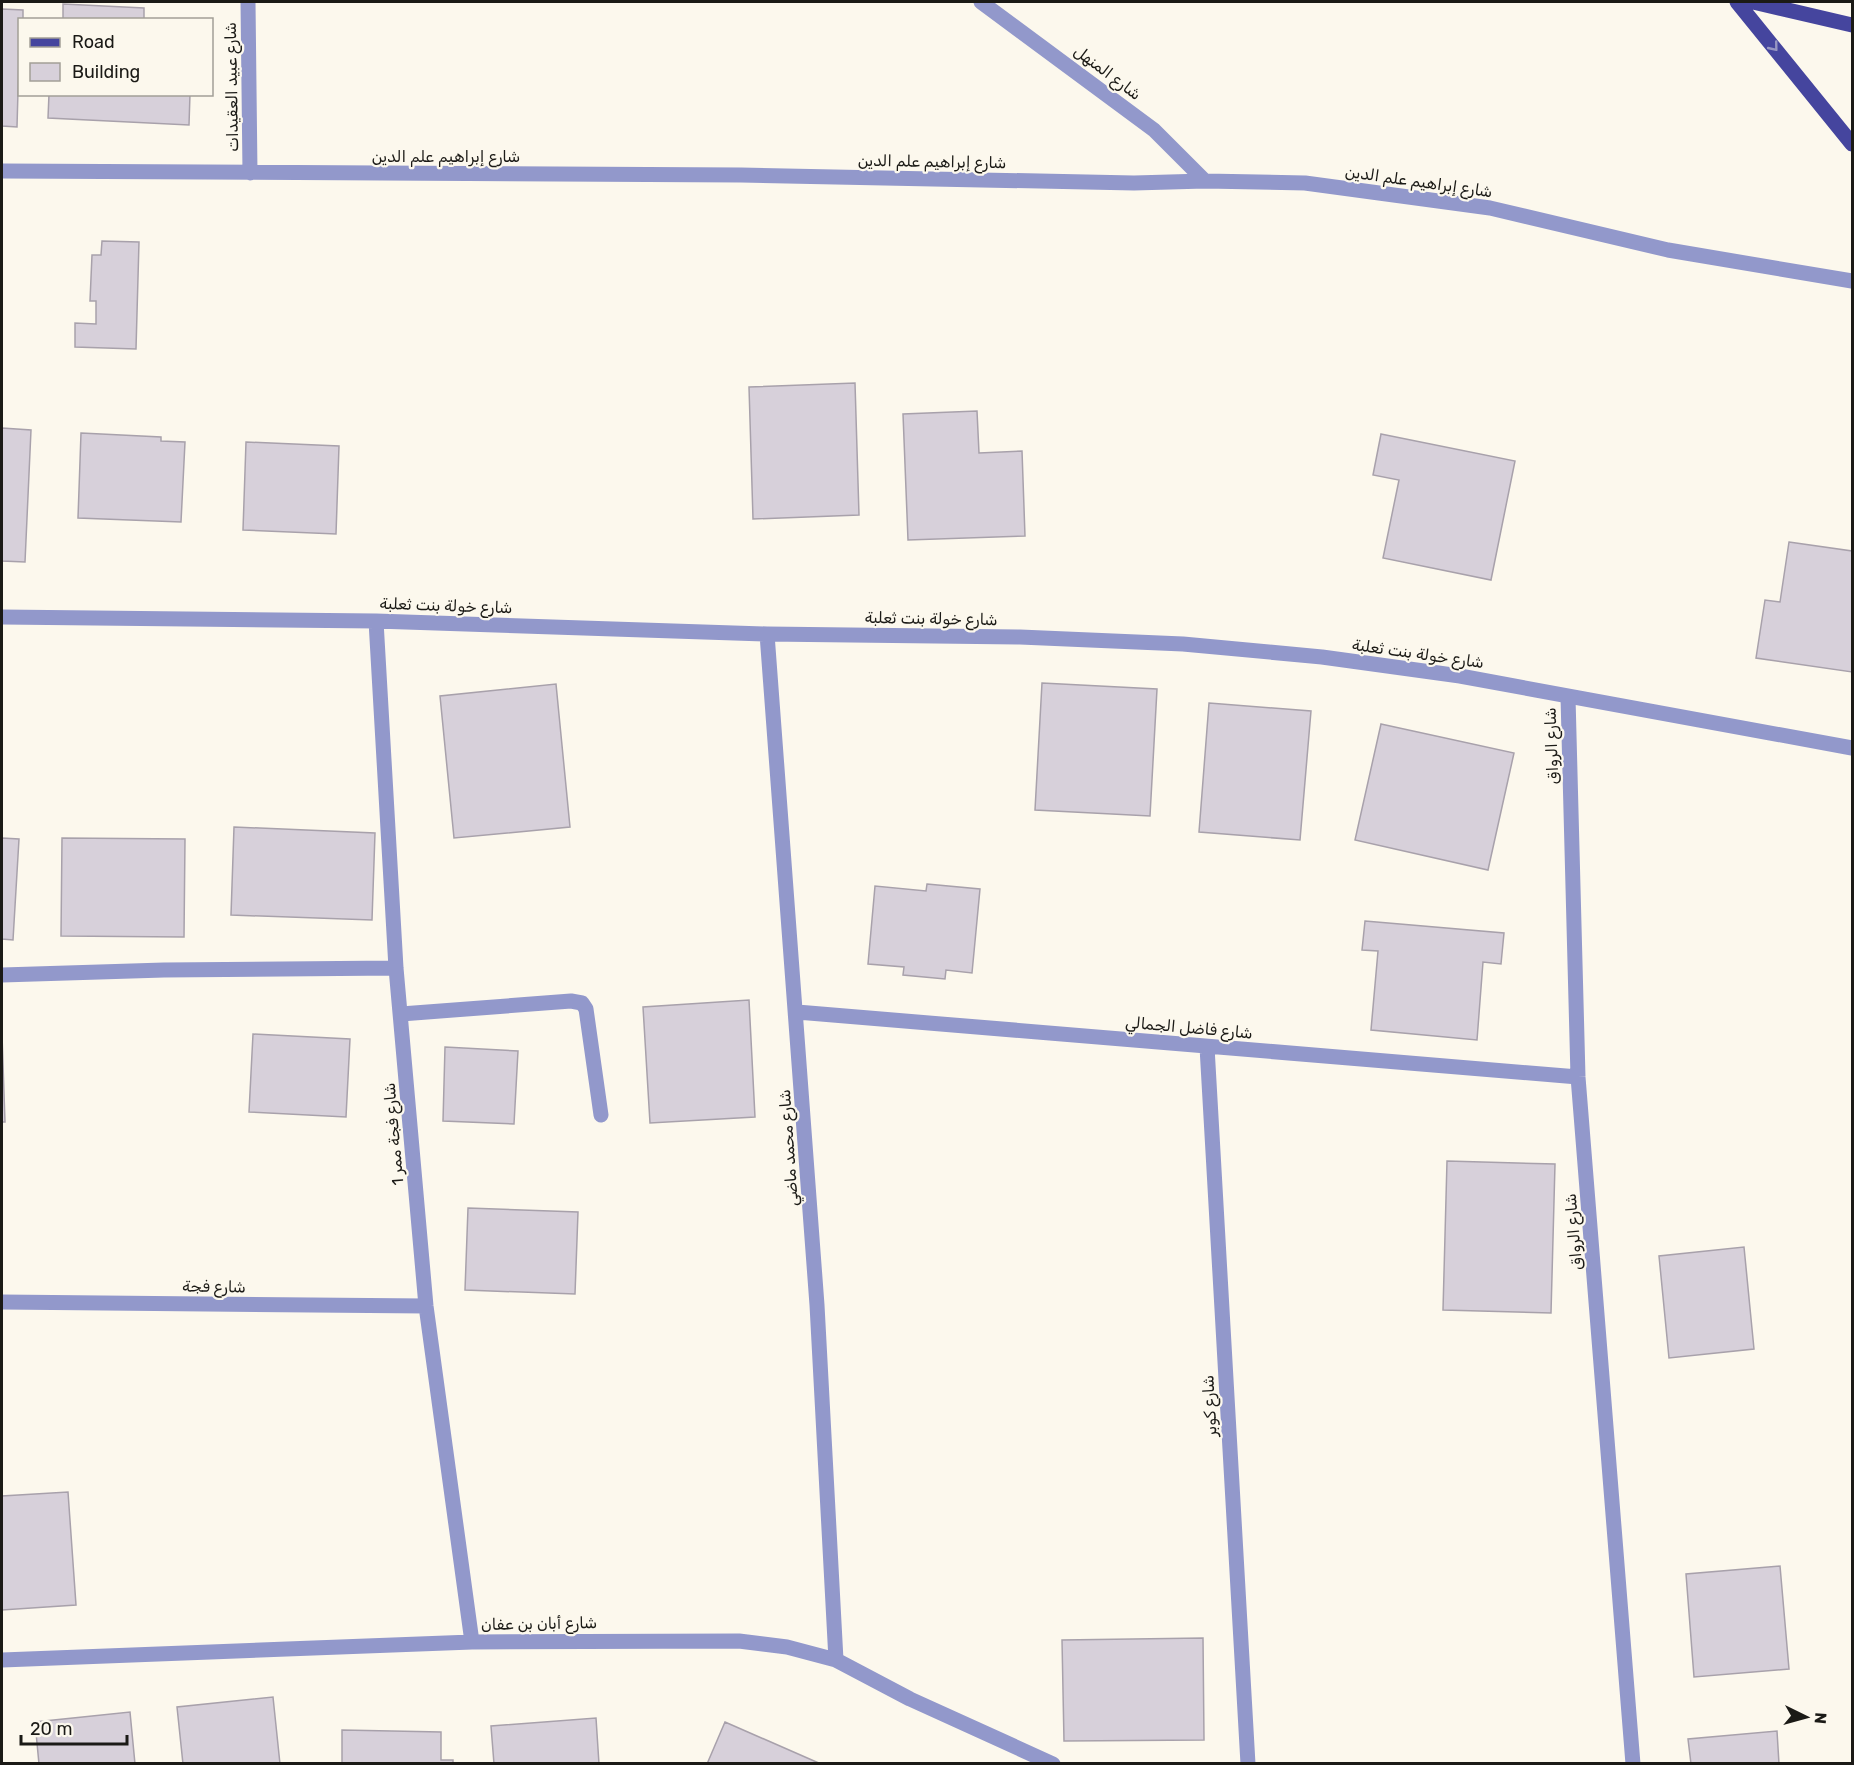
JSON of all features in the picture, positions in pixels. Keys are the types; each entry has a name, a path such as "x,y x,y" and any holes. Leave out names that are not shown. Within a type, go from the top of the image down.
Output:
{"main road":[{"path":"1737,2 1852,144"},
{"path":"1753,2 1852,25"}],"street":[{"name":"شارع عبيد العقيدات","path":"248,2 250,173"},
{"name":"شارع المنهل","path":"981,2 1154,130 1205,181"},
{"name":"شارع إبراهيم علم الدين","path":"2,171 741,175 1134,183 1205,181 1305,183 1430,198 1490,208 1668,250 1852,281"},
{"name":"شارع خولة بنت ثعلبة","path":"2,617 376,621 767,634 1020,637 1183,644 1322,657 1460,676 1852,748"},
{"name":"شارع فجة ممر 1","path":"376,621 396,969 426,1306 472,1642"},
{"name":"شارع محمد ماضي","path":"767,634 818,1317 836,1660"},
{"name":"شارع الرواق","path":"1568,697 1578,1077 1633,1764"},
{"path":"2,975 164,970 396,969"},
{"path":"401,1014 571,1000 582,1003 586,1010 601,1115"},
{"name":"شارع فاضل الجمالي","path":"797,1012 1578,1077"},
{"name":"شارع كوبر","path":"1207,1047 1248,1764"},
{"name":"شارع فجة","path":"2,1302 426,1306"},
{"name":"شارع أبان بن عفان","path":"2,1660 472,1642 739,1641 787,1647 836,1660 910,1698 1053,1764"}],"building":[{"path":"63,4 144,8 144,18 63,18"},
{"path":"2,9 23,10 23,18 18,18 17,127 2,126"},
{"path":"49,96 190,96 189,125 48,118"},
{"path":"102,241 139,242 136,349 75,347 75,323 96,324 96,301 90,301 92,255 101,255"},
{"path":"855,383 859,515 753,519 749,387"},
{"path":"977,411 979,453 1022,451 1025,536 908,540 903,414"},
{"path":"2,428 31,430 25,562 2,561"},
{"path":"81,433 161,437 161,441 185,442 181,522 78,518"},
{"path":"1381,434 1515,461 1491,580 1383,558 1399,480 1373,475"},
{"path":"246,442 339,446 336,534 243,530"},
{"path":"1789,542 1852,551 1852,672 1756,658 1765,600 1780,602"},
{"path":"1042,683 1157,689 1150,816 1035,810"},
{"path":"556,684 570,827 454,838 440,696"},
{"path":"1209,703 1311,711 1300,840 1199,832"},
{"path":"1381,724 1514,753 1488,870 1355,840"},
{"path":"234,827 375,833 372,920 231,915"},
{"path":"2,838 19,839 13,940 2,939"},
{"path":"62,838 185,839 184,937 61,936"},
{"path":"927,884 980,889 972,973 946,970 945,979 903,975 904,967 868,964 875,886 926,891"},
{"path":"1365,921 1504,933 1501,964 1483,962 1477,1040 1371,1030 1378,951 1362,950"},
{"path":"749,1000 755,1117 650,1123 643,1007"},
{"path":"253,1034 350,1039 346,1117 249,1112"},
{"path":"2,1035 5,1122 2,1122"},
{"path":"445,1047 518,1051 514,1124 443,1121"},
{"path":"1447,1161 1555,1164 1551,1313 1443,1310"},
{"path":"468,1208 578,1212 575,1294 465,1290"},
{"path":"1744,1247 1754,1349 1669,1358 1659,1256"},
{"path":"68,1492 76,1605 2,1610 2,1496"},
{"path":"1780,1566 1789,1669 1694,1677 1686,1574"},
{"path":"1203,1638 1204,1740 1064,1741 1062,1640"},
{"path":"273,1697 280,1764 183,1764 177,1707"},
{"path":"130,1712 135,1764 39,1764 35,1722"},
{"path":"596,1718 599,1764 494,1764 491,1726"},
{"path":"725,1722 821,1764 707,1764"},
{"path":"342,1730 441,1732 441,1760 453,1760 453,1764 342,1764"},
{"path":"1777,1731 1779,1764 1691,1764 1688,1739"}]}
